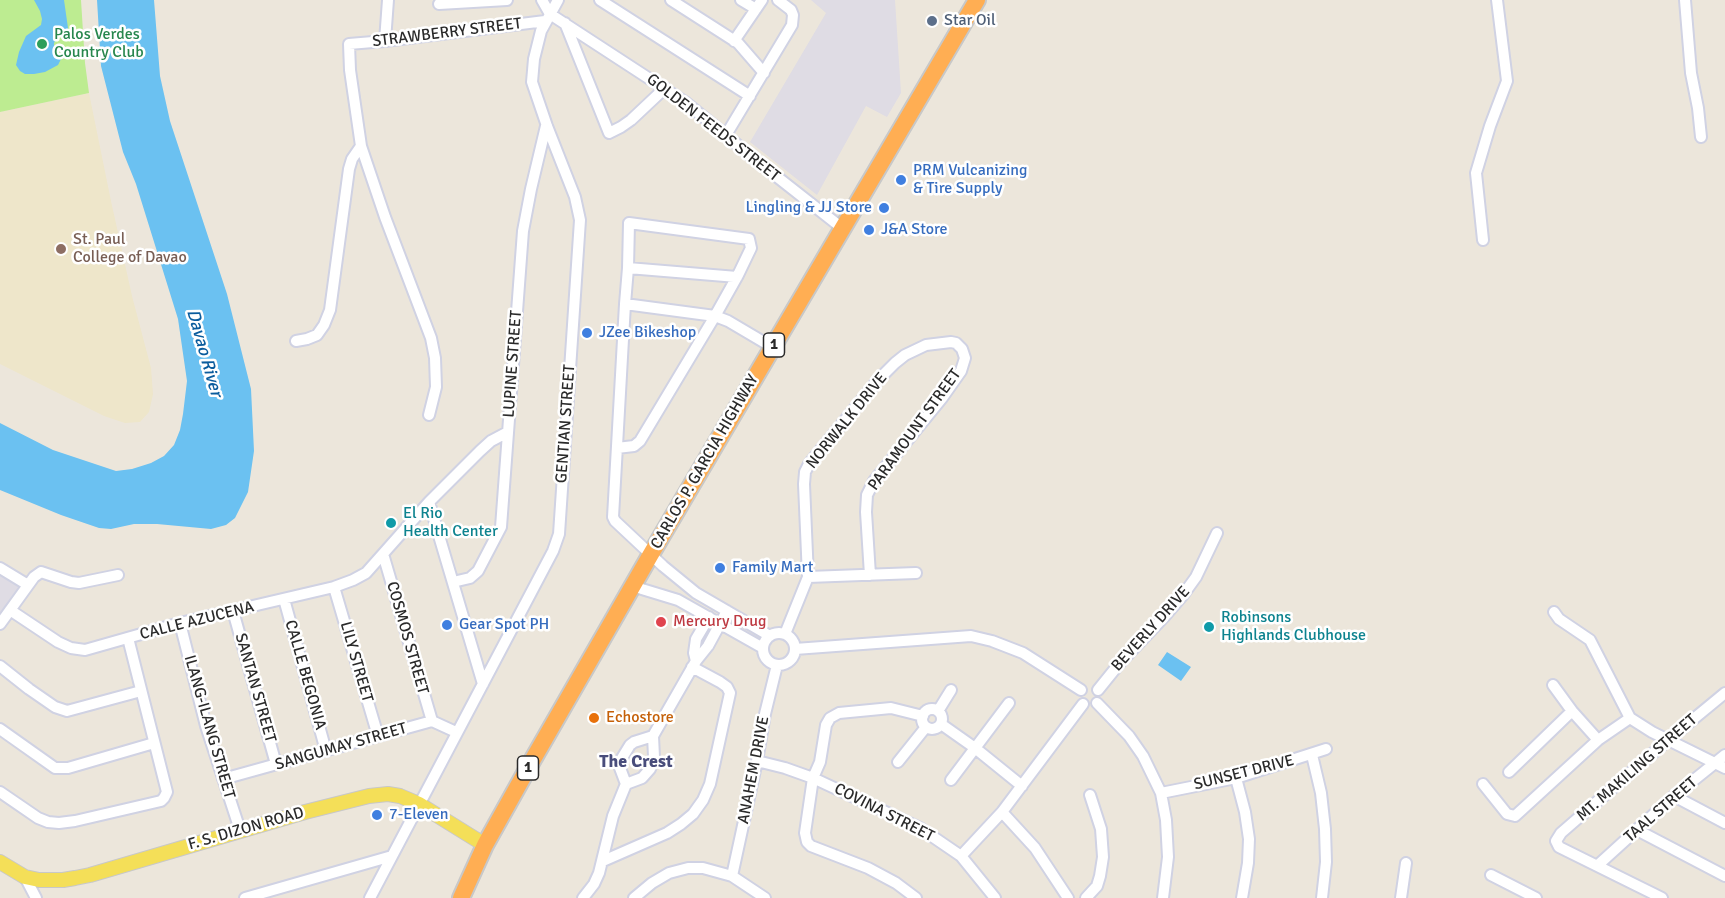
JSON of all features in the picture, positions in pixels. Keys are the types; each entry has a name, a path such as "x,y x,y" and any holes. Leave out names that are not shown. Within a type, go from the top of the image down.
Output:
{"highway":[{"name":"CARLOS P. GARCIA HIGHWAY","path":"461,898 485,845 632,586 977,0"}],"main road":[{"name":"F. S. DIZON ROAD","path":"0,862 25,877 51,880 90,875 338,803 387,794 400,796 419,804 485,845"}],"street":[{"path":"385,41 388,0"},
{"path":"439,4 507,0"},
{"path":"542,0 548,17"},
{"name":"GENTIAN STREET","path":"370,898 553,551 559,534 580,220 570,183 546,126 532,82 537,43 558,0"},
{"path":"600,0 750,96"},
{"path":"671,0 735,41 764,73"},
{"path":"735,41 759,4 741,0"},
{"path":"726,135 794,20 786,5 778,0"},
{"path":"1483,240 1476,173 1507,81 1497,0"},
{"path":"1685,0 1691,73 1701,137"},
{"name":"STRAWBERRY STREET","path":"361,146 350,70 349,44 385,41 548,17"},
{"name":"GOLDEN FEEDS STREET","path":"548,17 565,23 665,88 842,228"},
{"path":"565,23 609,133 631,120 665,88"},
{"name":"LUPINE STREET","path":"453,582 474,576 499,533 524,231 546,126"},
{"path":"296,340 317,335 324,326 330,310 349,169 361,146"},
{"path":"361,146 385,218 431,338 435,358 436,387 429,415"},
{"path":"617,448 634,446 640,441 716,316 751,248 749,239 629,223 613,519 696,593 770,636"},
{"path":"628,268 737,277"},
{"path":"625,304 716,316 772,347"},
{"name":"NORWALK DRIVE","path":"785,634 808,577 804,484 805,472 809,464 879,379 905,355 926,345 951,342 960,345 965,358"},
{"name":"PARAMOUNT STREET","path":"870,575 866,512 867,495 870,488 942,398 961,371 965,358"},
{"name":"CALLE AZUCENA","path":"10,610 58,642 79,650 94,648 180,623 334,587 366,573 429,502 480,451 491,441 508,432"},
{"path":"429,502 483,684"},
{"name":"BEVERLY DRIVE","path":"1098,690 1119,663 1183,595 1196,577 1217,533"},
{"name":"COSMOS STREET","path":"382,554 432,721"},
{"path":"0,568 28,585"},
{"path":"0,624 28,585 41,572 79,583 118,575"},
{"path":"808,577 916,573"},
{"path":"632,586 690,605 763,648"},
{"name":"LILY STREET","path":"334,587 378,736"},
{"path":"690,605 696,593"},
{"name":"CALLE BEGONIA","path":"284,599 326,751"},
{"name":"SANTAN STREET","path":"234,611 276,764"},
{"path":"626,784 642,778 650,769 654,757 653,736 727,611"},
{"path":"1554,612 1559,619 1590,640 1630,718 1720,766"},
{"path":"694,664 696,639 709,617"},
{"name":"ILANG-ILANG STREET","path":"180,623 206,726 240,830"},
{"path":"777,633 785,634 793,642 795,649 788,662 777,665 768,661 763,648 770,636 777,633"},
{"path":"795,649 971,636 1023,653 1081,690"},
{"path":"0,792 38,818 59,823 161,801 166,795 128,638"},
{"path":"603,861 667,833 693,814 703,800 710,784 730,693 727,687 694,664"},
{"name":"ANAHEM DRIVE","path":"732,876 777,665"},
{"path":"0,666 55,707 68,711 141,691"},
{"path":"1088,685 1098,690 1100,697 1097,703 1089,706 1083,704 1079,696 1081,690 1088,685"},
{"path":"1553,685 1598,740"},
{"path":"938,711 951,690"},
{"name":"MT. MAKILING STREET","path":"1598,865 1558,847 1556,841 1561,833 1725,693"},
{"path":"951,780 1009,703"},
{"path":"1097,703 1129,736 1143,756 1161,793 1166,820 1168,857 1163,898"},
{"path":"961,856 1002,812 1083,704"},
{"path":"916,898 896,883 868,868 817,848 807,842 805,833 813,778 823,752 826,725 830,718 834,715 891,708 923,716"},
{"path":"929,710 938,711 942,717 940,724 934,729 926,727 922,722 923,716 929,710"},
{"path":"1509,772 1572,711"},
{"path":"1483,784 1507,814 1515,816 1598,740 1630,718"},
{"path":"432,721 456,732"},
{"name":"SANGUMAY STREET","path":"223,779 432,721"},
{"path":"940,724 975,748 1022,786"},
{"path":"898,762 926,727"},
{"path":"0,729 55,768 69,768 154,743"},
{"path":"583,898 594,884 603,861 613,816 626,784 620,768 622,759 634,742 653,736"},
{"name":"SUNSET DRIVE","path":"1161,793 1236,778 1326,749"},
{"path":"1312,755 1321,794 1325,829 1326,862 1322,898"},
{"name":"TAAL STREET","path":"1598,865 1674,796 1720,766 1725,755"},
{"name":"COVINA STREET","path":"757,761 813,778 920,828 961,856 995,898"},
{"path":"1236,778 1244,804 1249,839 1248,863 1242,898"},
{"path":"1086,898 1096,886 1103,857 1101,829 1090,795"},
{"path":"1674,796 1725,823"},
{"path":"1002,812 1035,848 1068,898"},
{"path":"1637,830 1725,876"},
{"path":"245,898 392,856"},
{"path":"1401,898 1406,863"},
{"path":"1598,865 1662,898"},
{"path":"634,898 652,882 669,873 688,868 703,868 732,876 765,898"},
{"path":"1491,875 1536,898"},
{"path":"25,877 36,898"}],"shaded area":[{"path":"811,0 895,0 901,93 887,117 866,106 817,195 750,142 826,13"},
{"name":"St. Paul College of Davao","path":"89,93 132,296 151,368 153,394 149,412 140,422 125,423 104,416 0,364 0,112"},
{"path":"0,574 21,588 0,617"}],"green space":[{"name":"Palos Verdes Country Club","path":"0,0 81,0 89,93 0,112"}],"water":[{"path":"34,0 64,0 68,28 67,33 56,39 54,43 61,59 58,65 45,72 25,74 16,65 19,52 26,36 41,25 42,19"},
{"name":"Davao River","path":"97,0 154,0 160,76 170,121 227,294 251,389 254,451 248,492 235,518 226,525 211,529 157,524 134,524 111,529 99,528 0,490 0,423 53,450 116,471 132,469 164,456 174,445 180,430 187,381 178,319 136,184 123,152 101,66"},
{"path":"1167,652 1191,667 1181,681 1158,665"}],"place":[{"name":"Star Oil","path":"932,21"},
{"name":"Palos Verdes Country Club","path":"42,44"},
{"name":"PRM Vulcanizing & Tire Supply","path":"901,180"},
{"name":"Lingling & JJ Store","path":"884,208"},
{"name":"J&A Store","path":"869,230"},
{"name":"St. Paul College of Davao","path":"61,249"},
{"name":"JZee Bikeshop","path":"587,333"},
{"name":"El Rio Health Center","path":"391,523"},
{"name":"Family Mart","path":"720,568"},
{"name":"Mercury Drug","path":"661,622"},
{"name":"Gear Spot PH","path":"447,625"},
{"name":"Robinsons Highlands Clubhouse","path":"1209,627"},
{"name":"Echostore","path":"594,718"},
{"name":"7-Eleven","path":"377,815"}],"district":[{"name":"The Crest","path":"636,762"}]}
